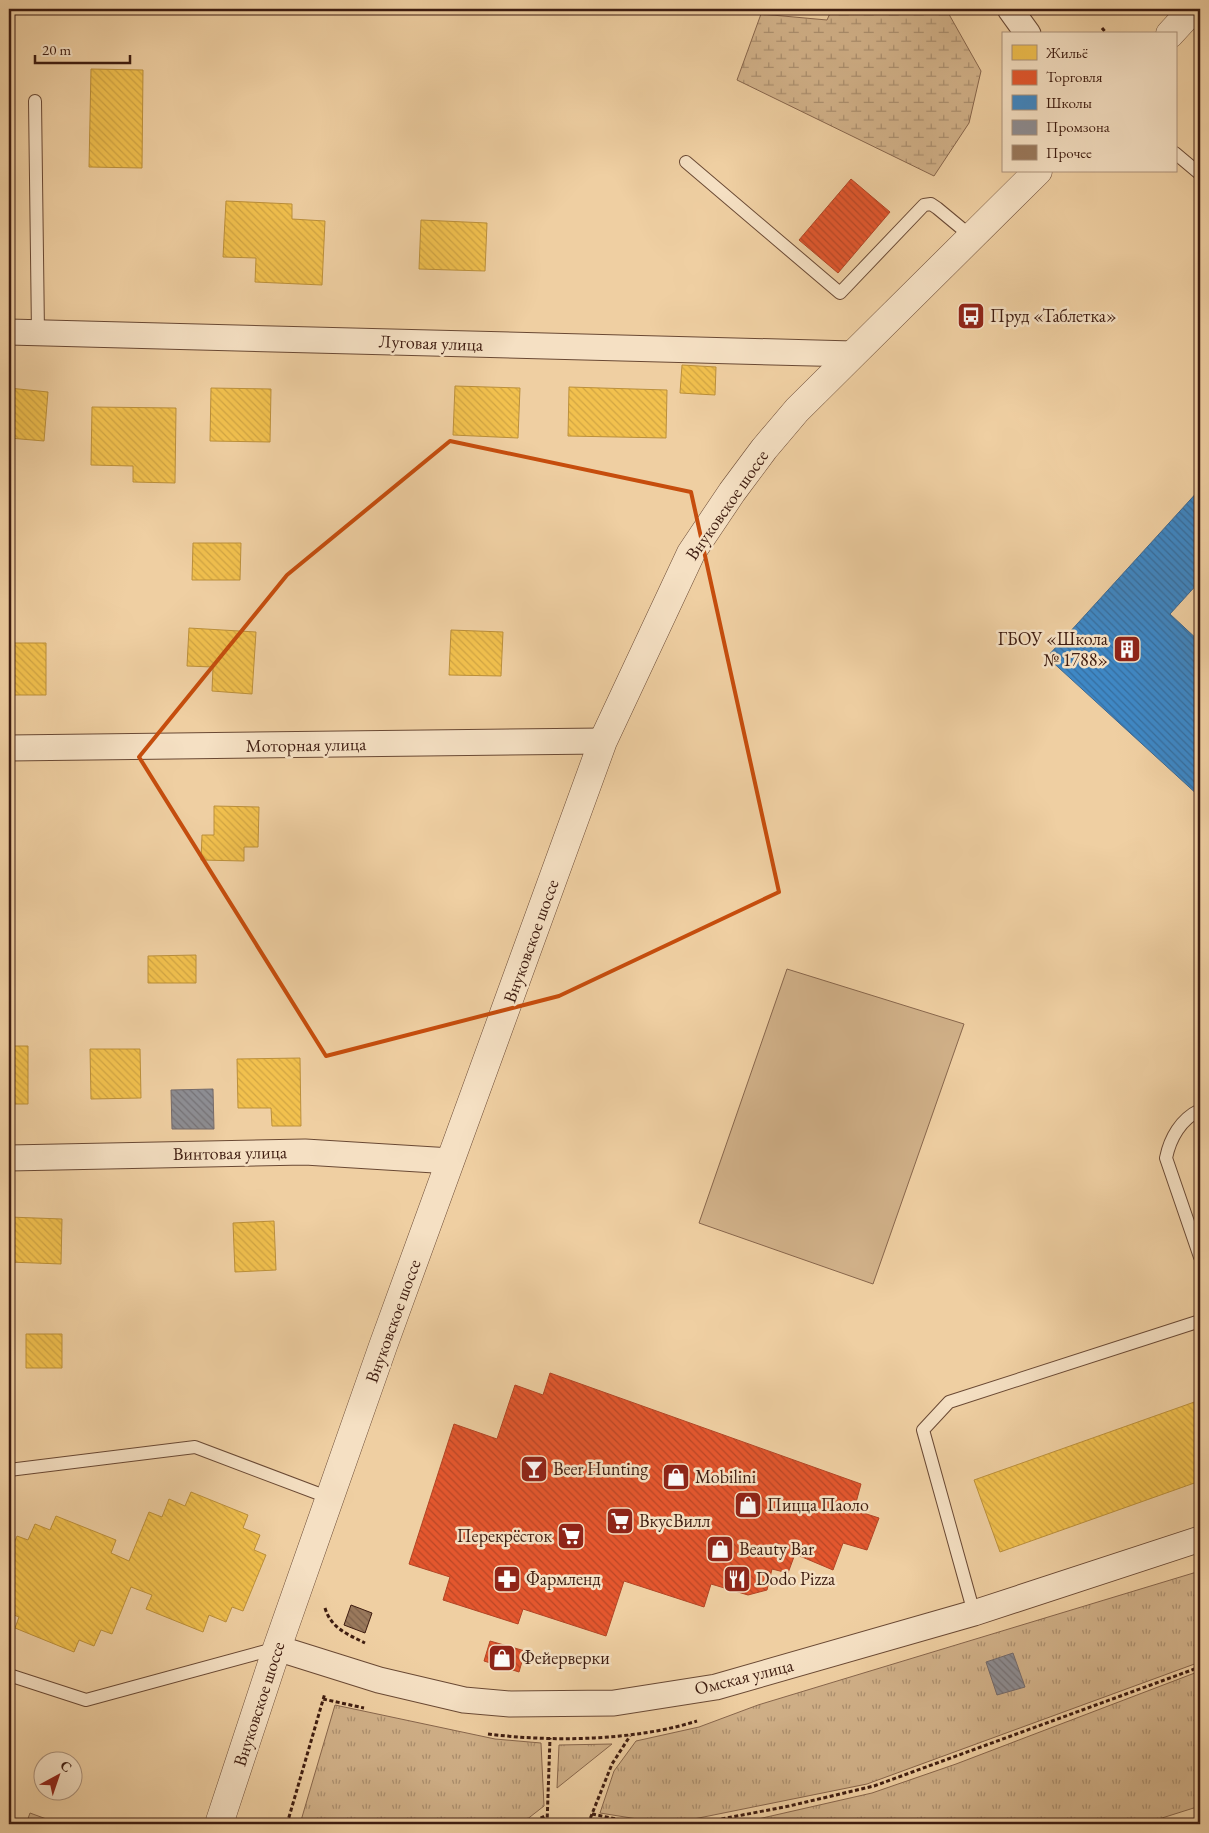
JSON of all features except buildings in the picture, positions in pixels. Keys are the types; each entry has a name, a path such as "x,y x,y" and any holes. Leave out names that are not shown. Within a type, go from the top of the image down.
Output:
{"street":[{"path":"1010,9 1027,32"},
{"path":"1172,32 1193,9"},
{"name":"Внуковское шоссе","path":"219,1824 277,1648 330,1498 603,741 691,553 710,522 764,449 797,410 1037,172"},
{"name":"Луговая улица","path":"9,332 853,354"},
{"name":"Моторная улица","path":"9,748 603,741"},
{"name":"Винтовая улица","path":"9,1158 305,1152 451,1161"},
{"name":"Омская улица","path":"277,1648 379,1680 464,1700 510,1704 614,1703 716,1687 974,1613 1200,1539"}],"lane":[{"path":"35,101 38,333"},
{"path":"1176,154 1200,174"},
{"path":"686,162 840,294 924,205 931,204 937,208 972,237"},
{"path":"1200,1110 1194,1112 1178,1129 1169,1143 1166,1158 1200,1257"},
{"path":"974,1613 923,1430 949,1402 1200,1320"},
{"path":"9,1470 195,1447 330,1498"},
{"path":"9,1675 86,1700 277,1648"}],"path":[{"path":"1102,28 1105,32"},
{"path":"323,1602 327,1616 333,1625 368,1645"},
{"path":"696,1824 789,1806 874,1786 1200,1667"},
{"path":"287,1824 323,1699"},
{"path":"588,1824 612,1764 630,1736"},
{"path":"547,1824 550,1738"},
{"path":"592,1814 640,1824"},
{"path":"529,1824 547,1815"}],"highlighted area":[{"path":"450,441 691,492 779,892 559,996 326,1056 139,757 287,575"}],"green space":[{"path":"832,9 946,9 981,71 969,123 934,176 737,80 761,14 827,20"},
{"path":"787,969 964,1024 873,1284 699,1223"},
{"path":"1200,1571 1200,1662 867,1784 669,1824 600,1813 614,1771 636,1741 699,1727 758,1705"},
{"path":"1200,1671 1200,1806 1143,1824 736,1824 872,1793 956,1764"},
{"path":"335,1705 495,1739 541,1743 544,1806 521,1824 300,1824"},
{"path":"612,1744 557,1788 559,1745"},
{"path":"30,1813 60,1824 26,1824"}],"place":[{"name":"Пруд «Таблетка»","path":"971,316"},
{"name":"ГБОУ «Школа № 1788»","path":"1127,649"},
{"name":"Beer Hunting","path":"534,1469"},
{"name":"Mobilini","path":"676,1477"},
{"name":"Пицца Паоло","path":"748,1505"},
{"name":"ВкусВилл","path":"620,1521"},
{"name":"Перекрёсток","path":"571,1536"},
{"name":"Beauty Bar","path":"720,1549"},
{"name":"Фармленд","path":"507,1579"},
{"name":"Dodo Pizza","path":"737,1579"},
{"name":"Фейерверки","path":"502,1658"}]}
